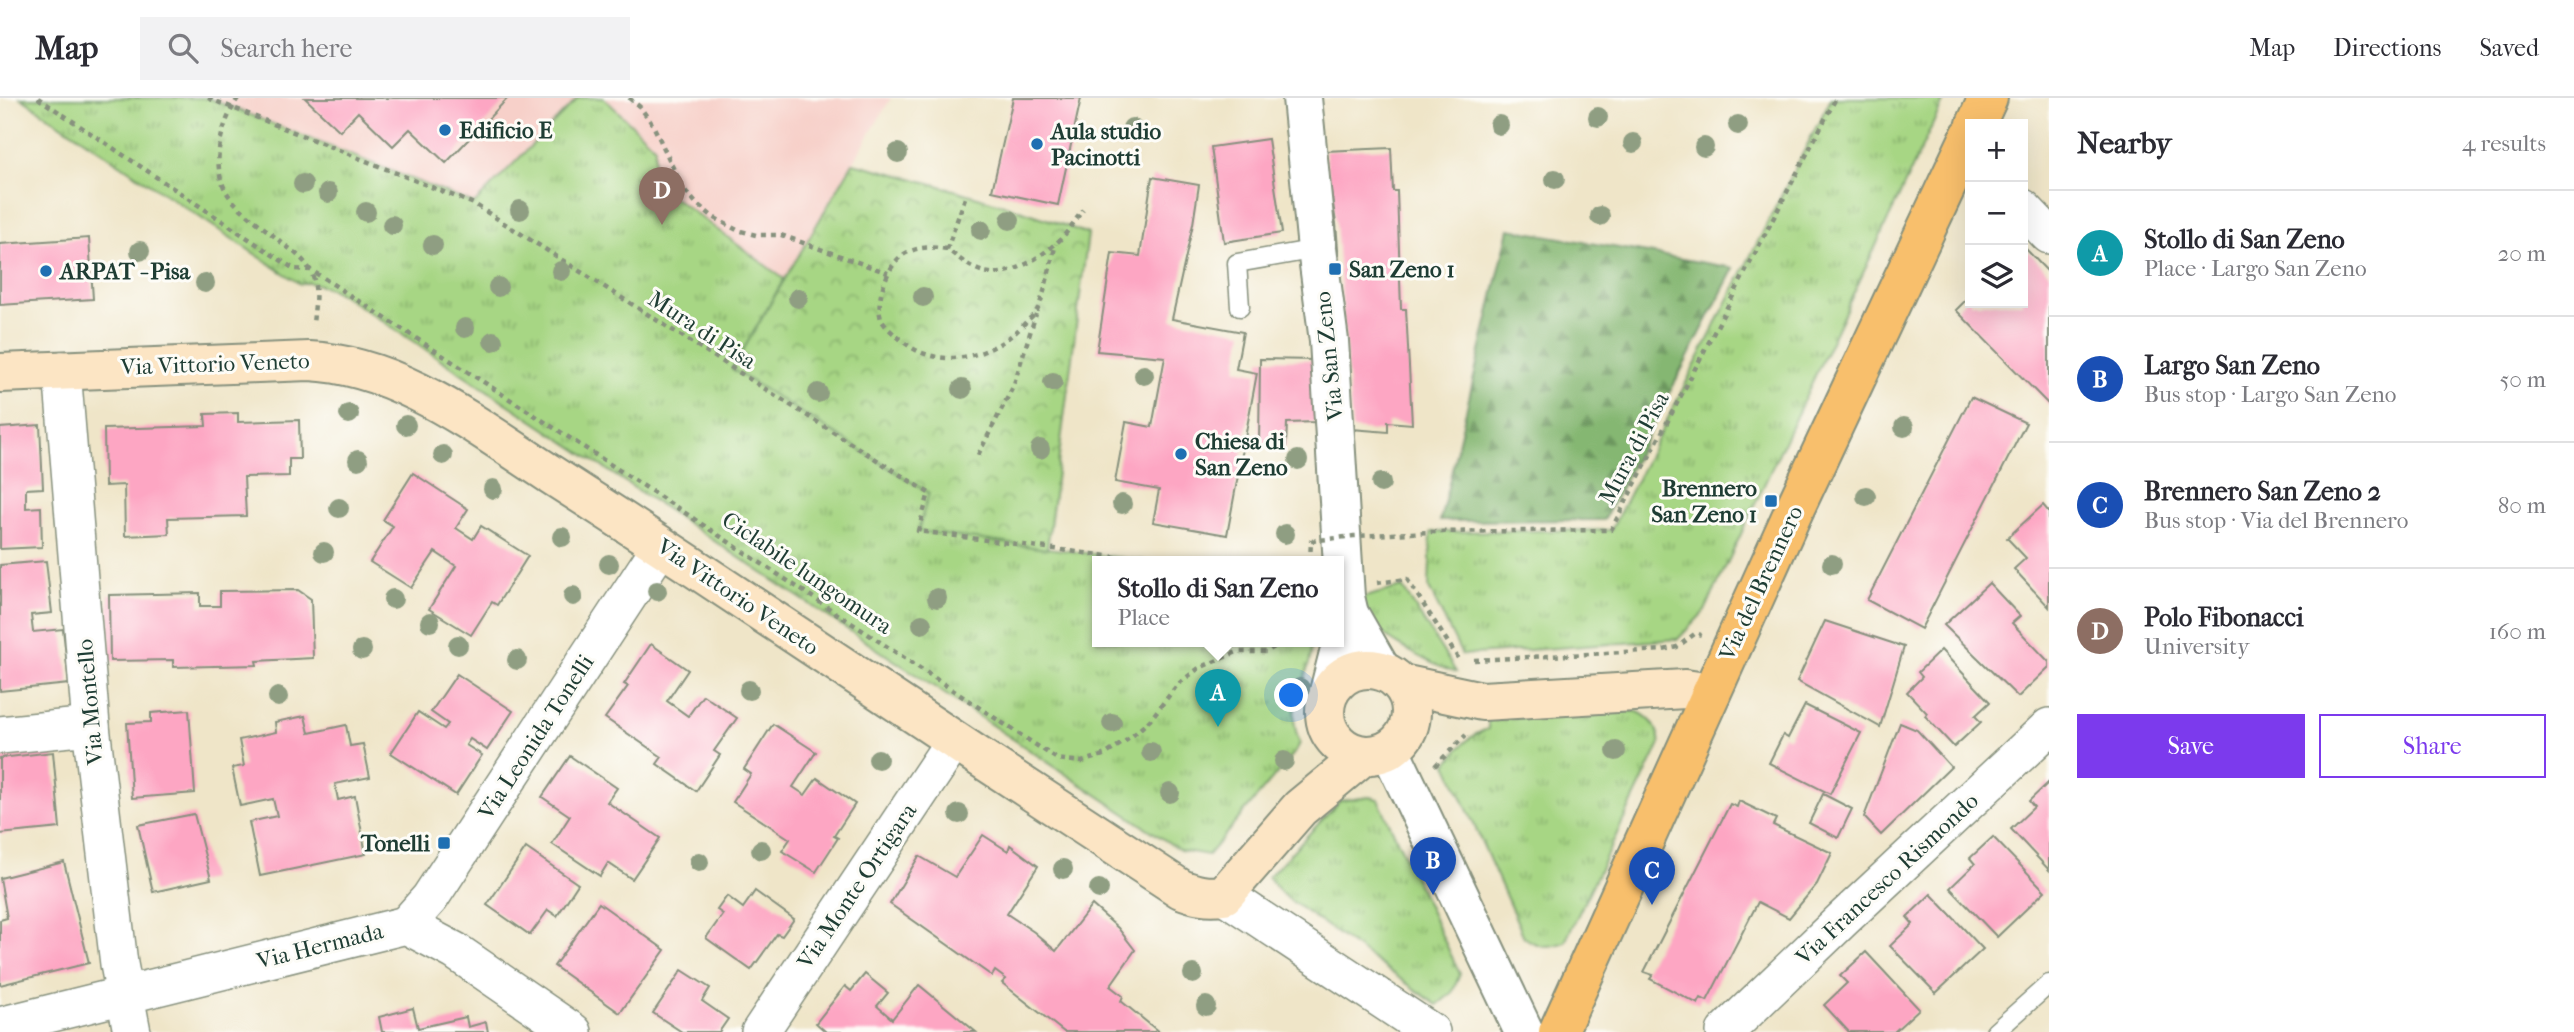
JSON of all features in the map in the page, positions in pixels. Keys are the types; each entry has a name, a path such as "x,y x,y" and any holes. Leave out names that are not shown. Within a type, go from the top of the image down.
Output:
{"main road":[{"path":"1978,119 1988,98"},
{"name":"Via del Brennero","path":"1558,1032 1711,693 1965,147"},
{"name":"Via Vittorio Veneto","path":"0,373 309,361 340,363 368,372 446,408 661,546 1181,889 1202,896 1224,895"},
{"path":"1300,808 1328,709 1346,674 1369,668 1391,677 1482,701 1685,689 1711,693"},
{"path":"1224,895 1300,808 1407,732 1411,720 1408,695 1391,677"},
{"path":"1328,709 1331,736 1344,749 1377,752"}],"street":[{"name":"Via San Zeno","path":"1302,98 1331,354 1342,556"},
{"path":"2028,213 2049,235"},
{"name":"Via Montello","path":"62,370 91,726 124,995 132,1032"},
{"name":"Via Leonida Tonelli","path":"406,925 430,898 661,546"},
{"name":"Via San Zeno","path":"1344,585 1345,597 1358,599"},
{"name":"Via San Zeno","path":"1358,599 1391,677"},
{"name":"Via San Zeno","path":"1328,709 1358,599"},
{"path":"0,735 91,726"},
{"name":"Via Francesco Rismondo","path":"1725,1032 1852,909 2049,727"},
{"name":"Via Monte Ortigara","path":"760,1032 954,741"},
{"path":"1377,752 1407,787 1524,1032"},
{"name":"Via Vittorio Veneto","path":"1224,895 1422,1026"},
{"name":"Via Hermada","path":"0,1026 406,925 455,951 573,1032"}],"lane":[{"path":"1240,307 1237,262 1317,249"},
{"path":"1995,1032 2049,984"}],"path":[{"path":"38,98 294,269 311,270"},
{"name":"Mura di Pisa","path":"208,98 474,204 929,493 918,531 1107,556"},
{"path":"238,98 219,147 219,171 224,187 234,202 311,270 316,286 309,361"},
{"path":"629,98 640,107 653,125 682,187 713,217 737,230 756,235 781,235 888,274"},
{"name":"Mura di Pisa","path":"1310,556 1311,541 1340,537 1430,532 1611,530 1836,98"},
{"path":"947,249 965,198"},
{"path":"1037,310 1006,341 967,358 923,354 904,343 881,321 878,301 888,274 903,254 925,246 947,249 977,270 992,274 1006,273 1056,244 1083,210"},
{"path":"978,455 1013,387 1056,244"},
{"name":"Ciclabile lungomura","path":"311,270 1058,759 1082,762 1107,754 1150,720 1178,684 1199,668 1237,652 1266,652 1275,647"},
{"path":"1358,599 1407,579 1457,657 1478,660 1663,650 1677,647 1696,633"},
{"path":"1407,787 1432,768 1482,719 1482,701"}],"shaded area":[{"path":"210,98 891,98 732,369 474,204"}],"green space":[{"path":"21,98 208,98 474,204 578,98 604,98 655,147 653,182 784,279 733,368 929,493 919,531 1107,556 1092,556 1092,647 1312,647 1294,715 1300,743 1208,855 1180,850 353,301 320,285 300,284"},
{"path":"1831,98 1945,98 1705,611 1678,639 1462,655 1429,588 1431,532 1611,530"},
{"path":"853,163 972,195 1088,234 1047,549 918,531 929,493 732,369"},
{"path":"1509,229 1734,268 1604,520 1440,521"},
{"path":"1402,587 1456,672 1412,652 1373,624 1361,598"},
{"path":"1636,711 1653,724 1660,744 1565,942 1549,946 1534,943 1524,937 1447,764 1469,738 1488,729 1488,719"},
{"path":"1369,797 1378,799 1460,974 1452,993 1437,1005 1283,895 1268,877 1340,801"}],"building":[{"name":"Edificio E","path":"305,98 508,98 446,163 410,129 393,146 358,112 340,131"},
{"name":"Aula studio Pacinotti","path":"1013,98 1081,98 1058,205 992,191"},
{"path":"1268,139 1282,233 1224,242 1211,147"},
{"path":"1391,148 1393,191 1397,191 1401,309 1406,309 1412,424 1388,422 1388,432 1352,429 1336,223 1325,151"},
{"name":"Chiesa di San Zeno","path":"1152,177 1199,185 1172,319 1243,332 1236,369 1257,373 1227,535 1153,522 1159,490 1115,482 1126,422 1152,427 1165,357 1097,351 1112,253 1140,256"},
{"name":"ARPAT - Pisa","path":"89,238 93,299 0,305 0,244"},
{"path":"2028,251 2049,273 2049,405 1956,310 1965,301 1965,308 2028,308"},
{"path":"1260,359 1315,360 1316,422 1287,423 1286,446 1259,446"},
{"path":"1971,397 2026,423 1921,629 1867,600"},
{"path":"238,413 238,422 299,420 300,459 289,459 289,476 244,477 246,516 168,518 169,534 125,536 124,485 105,486 104,429 206,426 205,414"},
{"path":"40,425 43,488 26,489 26,508 41,507 42,547 0,549 0,428"},
{"path":"413,473 468,509 456,528 473,539 481,526 528,556 497,605 492,602 471,635 429,609 456,566 435,552 411,588 370,562 393,526 383,520"},
{"path":"2043,505 2049,512 2049,607 2014,569 2026,558 2007,538"},
{"path":"46,561 52,613 31,615 33,632 63,629 69,684 0,691 0,565"},
{"path":"1989,583 2020,616 2012,623 2049,662 2049,667 2018,697 1944,625"},
{"path":"298,590 311,599 313,658 256,661 257,665 173,667 173,660 110,661 109,595 200,593 200,606 220,606 220,591"},
{"path":"1825,621 1904,647 1880,727 1797,681"},
{"path":"651,644 688,670 667,701 688,716 703,695 737,718 714,751 720,755 696,791 657,764 662,757 605,718 628,686 624,684"},
{"path":"1941,650 1990,702 1975,716 1981,722 1954,747 1907,692 1922,677 1918,672"},
{"path":"457,674 513,711 487,750 470,739 466,745 482,755 456,795 391,753 418,712 444,729 448,724 431,712"},
{"path":"1805,705 1861,733 1830,794 1769,763 1783,735 1788,738"},
{"path":"189,710 195,793 132,798 127,723 151,722 151,713"},
{"path":"305,716 309,733 346,725 350,746 363,744 370,777 335,784 338,800 355,796 366,854 260,876 249,822 277,816 273,799 240,806 232,768 244,766 239,740 276,732 275,722"},
{"path":"1900,723 1917,730 1951,767 1881,835 1864,817"},
{"path":"773,724 816,752 793,787 805,795 817,778 855,804 834,836 838,838 816,872 782,851 790,839 733,802 751,774 744,769"},
{"path":"53,752 60,828 0,834 0,758"},
{"path":"570,756 617,788 607,802 660,838 632,879 608,863 600,876 552,844 570,816 542,797"},
{"path":"2049,782 2049,870 2011,829 2034,807 2029,801"},
{"path":"1823,794 1852,809 1838,838 1809,823"},
{"path":"1739,801 1776,819 1773,825 1832,853 1817,884 1789,918 1758,902 1707,1001 1701,998 1698,1004 1650,979 1653,975 1644,972 1730,804 1737,807"},
{"path":"194,814 211,879 153,892 138,825"},
{"path":"983,835 1008,851 1010,845 1038,866 1007,914 1056,951 1092,905 1118,928 1135,950 1110,986 1123,996 1121,1001 1159,1032 1064,1032 1002,983 1006,979 995,971 992,976 890,904 919,856 955,877"},
{"path":"1993,837 2045,891 1997,937 1950,888 1975,864 1970,858"},
{"path":"526,848 578,884 557,916 548,910 530,935 487,905"},
{"path":"64,862 89,963 0,985 0,920 7,918 0,878"},
{"path":"755,891 794,919 782,936 777,934 751,970 706,938 723,914 717,910 727,896 743,908"},
{"path":"1931,894 1983,949 1936,993 1890,946 1913,924 1907,917"},
{"path":"599,903 665,950 620,1013 554,966"},
{"path":"1866,952 1919,1009 1894,1032 1849,1032 1824,1005 1847,983 1840,976"},
{"path":"682,970 710,988 702,1001 728,1019 719,1032 682,1032 653,1013"},
{"path":"865,974 888,993 877,1006 892,1019 919,985 976,1032 826,1032 816,1023 845,986 851,991"},
{"path":"413,1008 418,1028 466,1017 468,1027 486,1022 488,1032 382,1032 379,1017"}],"place":[{"name":"Edificio E","path":"445,130"},
{"name":"Aula studio Pacinotti","path":"1037,144"},
{"name":"Polo Fibonacci","path":"662,225"},
{"name":"San Zeno 1","path":"1335,269"},
{"name":"ARPAT - Pisa","path":"46,271"},
{"name":"Chiesa di San Zeno","path":"1181,454"},
{"name":"Brennero San Zeno 1","path":"1771,501"},
{"name":"Stollo di San Zeno","path":"1218,727"},
{"name":"Tonelli","path":"444,843"},
{"name":"Largo San Zeno","path":"1433,895"},
{"name":"Brennero San Zeno 2","path":"1652,905"}]}
